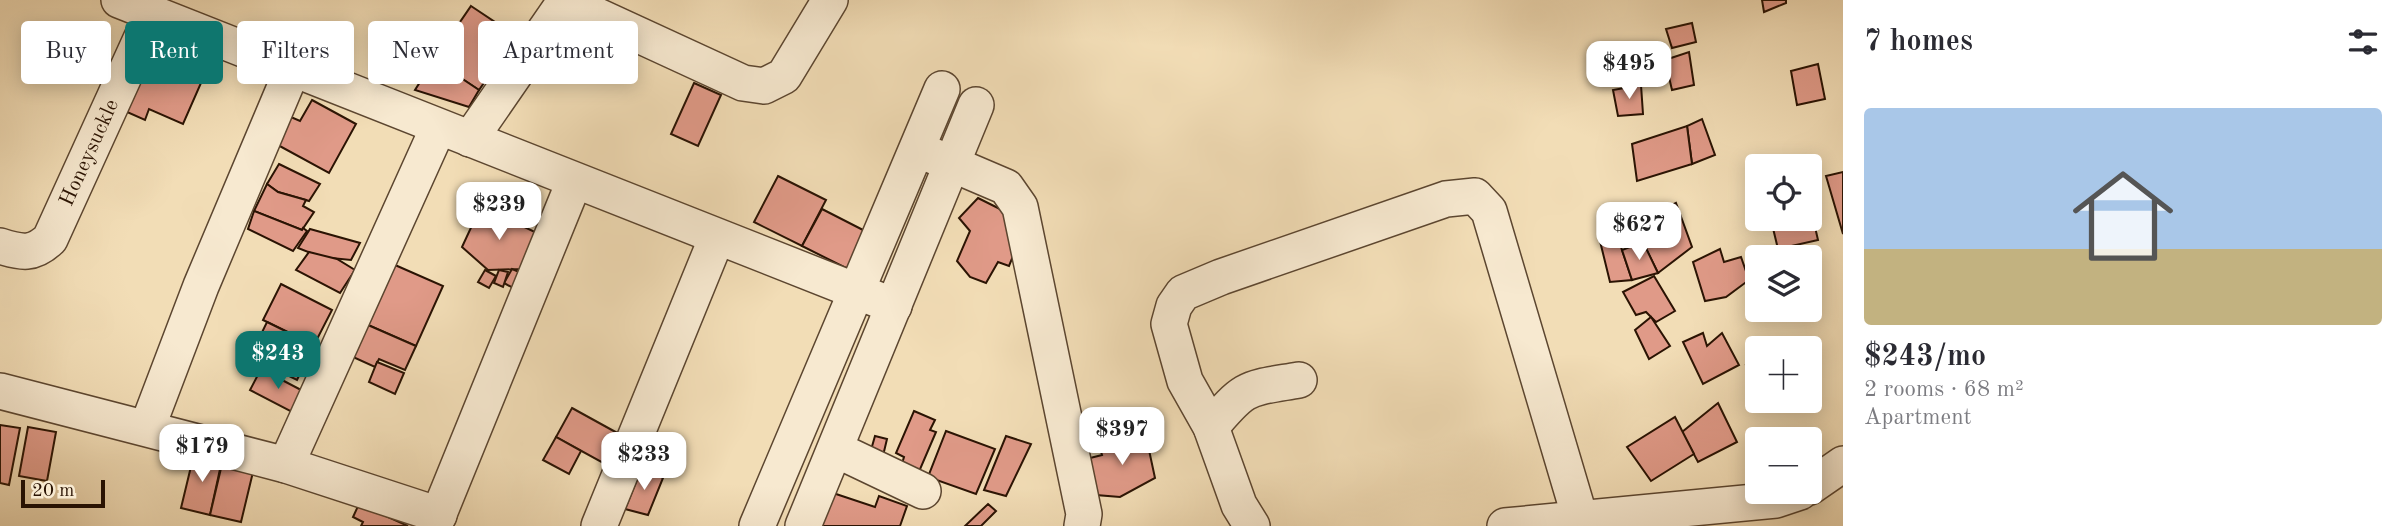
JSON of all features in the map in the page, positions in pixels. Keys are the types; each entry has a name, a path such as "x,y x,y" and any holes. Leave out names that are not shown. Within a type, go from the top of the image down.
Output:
{"street":[{"path":"119,0 237,47"},
{"path":"286,465 454,134 565,1 743,83 764,86 784,76 830,0"},
{"name":"Honeysuckle","path":"0,246 22,253 33,252 50,239 152,15"},
{"path":"146,428 201,286 286,84"},
{"path":"332,84 894,306"},
{"path":"757,526 942,89"},
{"path":"803,526 837,450 976,105"},
{"path":"914,150 953,163 1006,187 1020,207 1084,514 1082,526"},
{"path":"0,391 286,465 436,521 575,182"},
{"path":"1252,526 1239,505 1211,427 1185,381 1169,324 1174,306 1183,293 1446,199 1475,196 1489,211 1580,518"},
{"path":"599,526 717,237"},
{"path":"1211,427 1238,395 1249,389 1299,380"},
{"path":"837,450 923,491"},
{"path":"1822,479 1843,464"},
{"path":"1524,525 1745,503"}],"building":[{"path":"1762,0 1786,0 1786,3 1764,12"},
{"path":"471,6 494,21 478,21 478,84 483,84 479,90 464,80 464,21 461,21"},
{"path":"1692,23 1696,42 1672,48 1666,29"},
{"path":"1689,52 1694,85 1672,90 1665,60"},
{"path":"1818,64 1825,99 1797,105 1791,71"},
{"path":"464,80 479,90 469,107 415,90 419,84 464,84"},
{"path":"694,83 721,95 698,146 671,134"},
{"path":"139,84 201,84 183,124 149,109 145,120 127,112"},
{"path":"1641,85 1643,114 1618,116 1613,90"},
{"path":"312,100 356,124 329,173 276,144 291,117 300,121"},
{"path":"1702,119 1715,155 1692,164 1687,126"},
{"path":"1687,126 1692,164 1637,181 1632,144"},
{"path":"279,164 320,184 309,201 278,192 267,184"},
{"path":"1843,172 1843,234 1826,176"},
{"path":"778,176 826,200 802,246 754,222"},
{"path":"267,184 278,192 306,200 303,206 314,212 302,230 254,211"},
{"path":"978,198 1014,216 1020,239 1009,266 998,262 986,283 970,277 957,261 970,231 959,218"},
{"path":"1676,203 1692,247 1658,273 1634,224"},
{"path":"481,206 539,234 522,269 488,270 462,247"},
{"path":"822,209 867,232 848,269 802,246"},
{"path":"254,211 307,231 293,251 248,229"},
{"path":"310,229 360,243 351,260 321,257 298,248"},
{"path":"1774,231 1816,231 1818,240 1796,245 1777,245"},
{"path":"1616,232 1632,280 1610,282 1599,237"},
{"path":"1643,242 1658,273 1632,280 1622,250"},
{"path":"1720,249 1724,262 1741,257 1745,268 1745,283 1726,297 1705,301 1693,262"},
{"path":"309,252 337,259 355,270 340,293 296,270"},
{"path":"395,265 443,286 416,346 368,325"},
{"path":"512,269 524,274 515,289 504,283"},
{"path":"485,270 496,276 489,288 478,282"},
{"path":"499,270 508,272 503,287 494,283"},
{"path":"1654,276 1675,311 1656,322 1646,312 1636,315 1623,292"},
{"path":"281,284 332,310 314,345 263,320"},
{"path":"1651,317 1670,346 1649,359 1635,330"},
{"path":"267,322 314,345 297,380 250,357"},
{"path":"368,325 416,346 405,370 379,359 375,367 353,357"},
{"path":"1703,333 1707,346 1722,333 1739,365 1703,384 1683,342"},
{"path":"377,362 404,373 395,394 369,382"},
{"path":"261,369 305,392 294,413 250,390"},
{"path":"1718,403 1737,442 1698,462 1682,432"},
{"path":"572,408 621,435 605,464 556,437"},
{"path":"914,411 935,420 930,430 936,432 918,474 901,467 904,457 896,453"},
{"path":"1675,417 1694,454 1651,481 1627,447"},
{"path":"0,425 20,428 9,485 0,483"},
{"path":"28,427 56,432 47,481 19,476"},
{"path":"946,431 995,449 976,494 928,477"},
{"path":"875,436 887,439 882,460 869,457"},
{"path":"1006,436 1031,444 1006,496 984,490"},
{"path":"1146,436 1155,478 1120,497 1096,495 1090,458 1102,455 1099,445"},
{"path":"556,437 581,451 569,474 543,460"},
{"path":"194,454 222,460 210,515 181,508"},
{"path":"222,464 253,472 241,522 210,515"},
{"path":"642,467 663,478 648,515 625,509"},
{"path":"833,493 875,507 879,496 907,506 900,526 822,526"},
{"path":"359,504 408,526 361,526 363,522 353,517"},
{"path":"988,504 996,511 981,526 965,526"}]}
